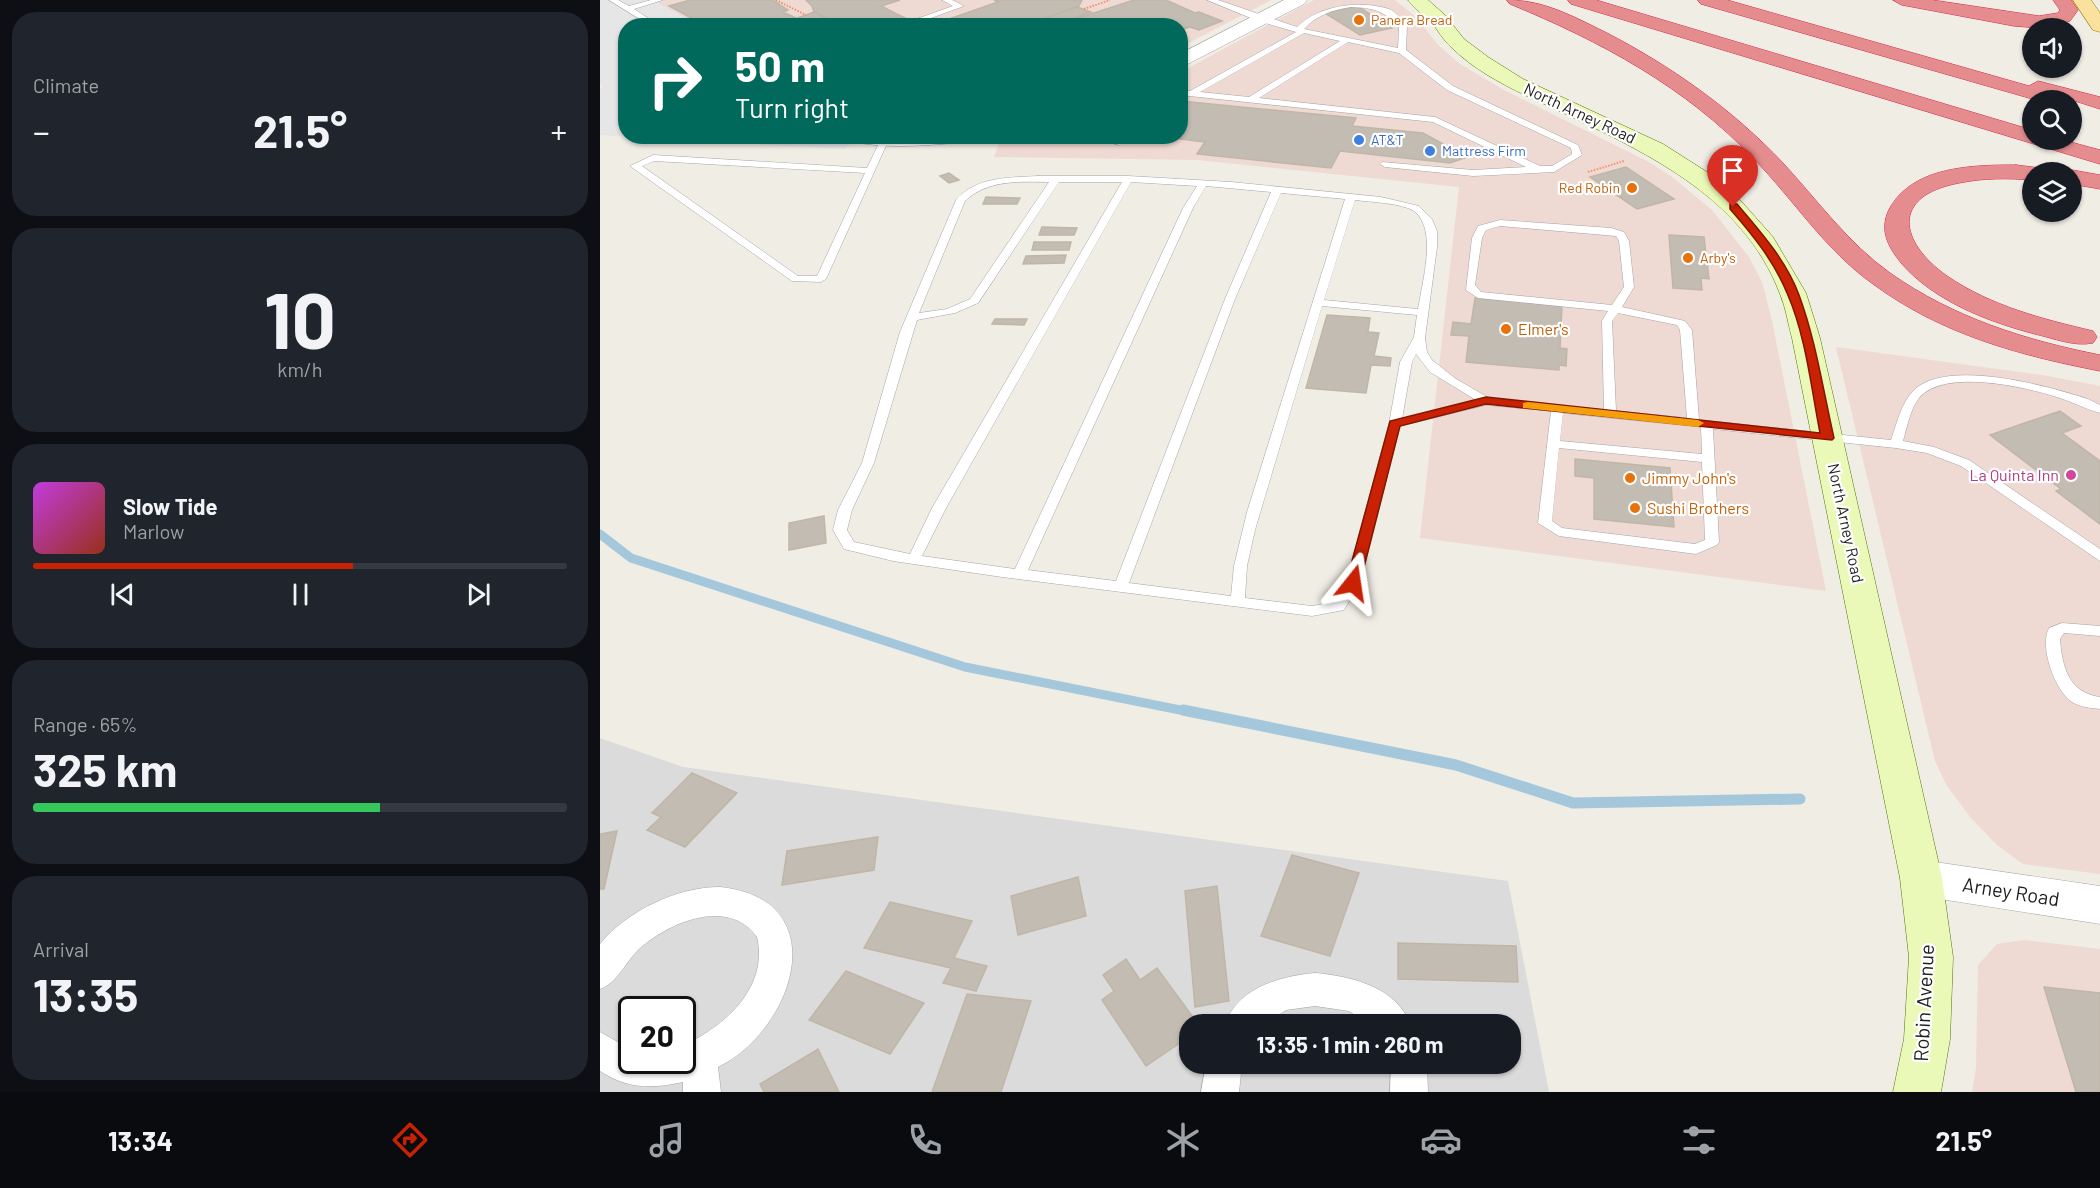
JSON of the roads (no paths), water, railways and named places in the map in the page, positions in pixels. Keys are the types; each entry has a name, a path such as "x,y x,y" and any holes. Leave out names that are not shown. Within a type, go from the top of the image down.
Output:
{"highway":[{"path":"1516,0 1590,32 1644,59 1707,104 1760,153 1855,259 1912,299 1960,323 2024,348 2100,363"},
{"path":"1577,0 2022,134"},
{"path":"1707,0 2022,90"},
{"path":"1902,0 2039,22 2064,17 2069,10 2062,0"},
{"path":"1906,57 2011,80 2100,103"},
{"path":"2082,108 2100,113"},
{"path":"2076,150 2100,157"},
{"path":"2022,173 1980,173 1929,184 1915,191 1899,210 1896,222 1897,234 1905,250 1919,266 1945,287 2016,320 2100,340"},
{"path":"2082,179 2100,182"}],"main road":[{"name":"North Arney Road","path":"1417,0 1438,19 1457,43 1480,61 1514,82 1655,149 1698,177 1733,207 1764,242 1793,293 1806,338 1921,878"},
{"path":"2082,0 2100,27"},
{"name":"Robin Avenue","path":"1917,1092 1927,1039 1930,957 1921,878"}],"street":[{"path":"1188,58 1298,0"},
{"name":"Arney Road","path":"1921,878 2100,905"},
{"path":"600,973 609,957 638,930 669,911 707,901 732,902 758,913 775,934 778,959 772,987 751,1019 730,1039 701,1075 666,1068 631,1068 600,1050"},
{"path":"1254,1014 1271,999 1308,988 1334,989 1366,1001 1381,1014"},
{"path":"1220,1092 1223,1074"},
{"path":"1409,1092 1410,1074"}],"lane":[{"path":"613,0 643,18"},
{"path":"628,9 659,0"},
{"path":"924,18 960,6 946,0"},
{"path":"1210,0 1261,19 1301,30 1402,51 1450,87 1575,147 1577,155 1554,169 1473,173 1385,164"},
{"path":"1192,93 1301,30 1319,9 1334,3 1367,2 1385,9 1403,25 1402,51"},
{"path":"1250,100 1346,40"},
{"path":"1188,93 1436,120 1538,169"},
{"path":"870,171 653,158 635,166 796,279 821,279 883,144"},
{"path":"912,317 958,310 974,301 1056,179"},
{"path":"914,559 939,508 1128,179"},
{"path":"1420,337 1406,362 1395,424 1353,583 1339,606 1312,611 914,559 849,546 840,530 845,510 868,463 912,317 961,200 971,188 991,182 1128,179 1203,183 1403,203 1416,208 1429,221 1432,231 1432,247 1421,312 1421,354 1427,363 1459,386 1486,401"},
{"path":"1019,574 1188,208 1203,183"},
{"path":"1121,586 1230,299 1277,190"},
{"path":"1238,602 1238,576 1245,542 1304,341 1351,197"},
{"path":"1610,414 1607,321 1615,309 1629,287 1624,240 1620,234 1611,231 1500,224 1482,228 1477,238 1470,285 1471,290 1478,295 1585,303 1615,309 1681,323 1686,330 1693,423"},
{"path":"1318,303 1421,312"},
{"path":"1896,444 1909,407 1922,389 1946,380 1981,378 2042,388 2100,409"},
{"path":"1395,424 1486,401 1896,444 1930,450 1965,463 2100,556"},
{"path":"1557,408 1545,523 1559,532 1696,549 1712,542 1707,424"},
{"path":"1553,444 1709,459"},
{"path":"2098,707 2077,698 2066,686 2051,642 2054,632 2062,628 2100,631"}],"waterway":[{"path":"600,534 631,558 965,667 1190,712"},
{"path":"1183,710 1456,765 1573,803 1800,799"}],"place":[{"name":"Panera Bread","path":"1359,20"},
{"name":"AT&T","path":"1359,140"},
{"name":"Mattress Firm","path":"1430,151"},
{"name":"Red Robin","path":"1632,188"},
{"name":"Arby's","path":"1688,258"},
{"name":"Elmer's","path":"1506,329"},
{"name":"La Quinta Inn","path":"2071,475"},
{"name":"Jimmy John's","path":"1630,478"},
{"name":"Sushi Brothers","path":"1635,508"}]}
